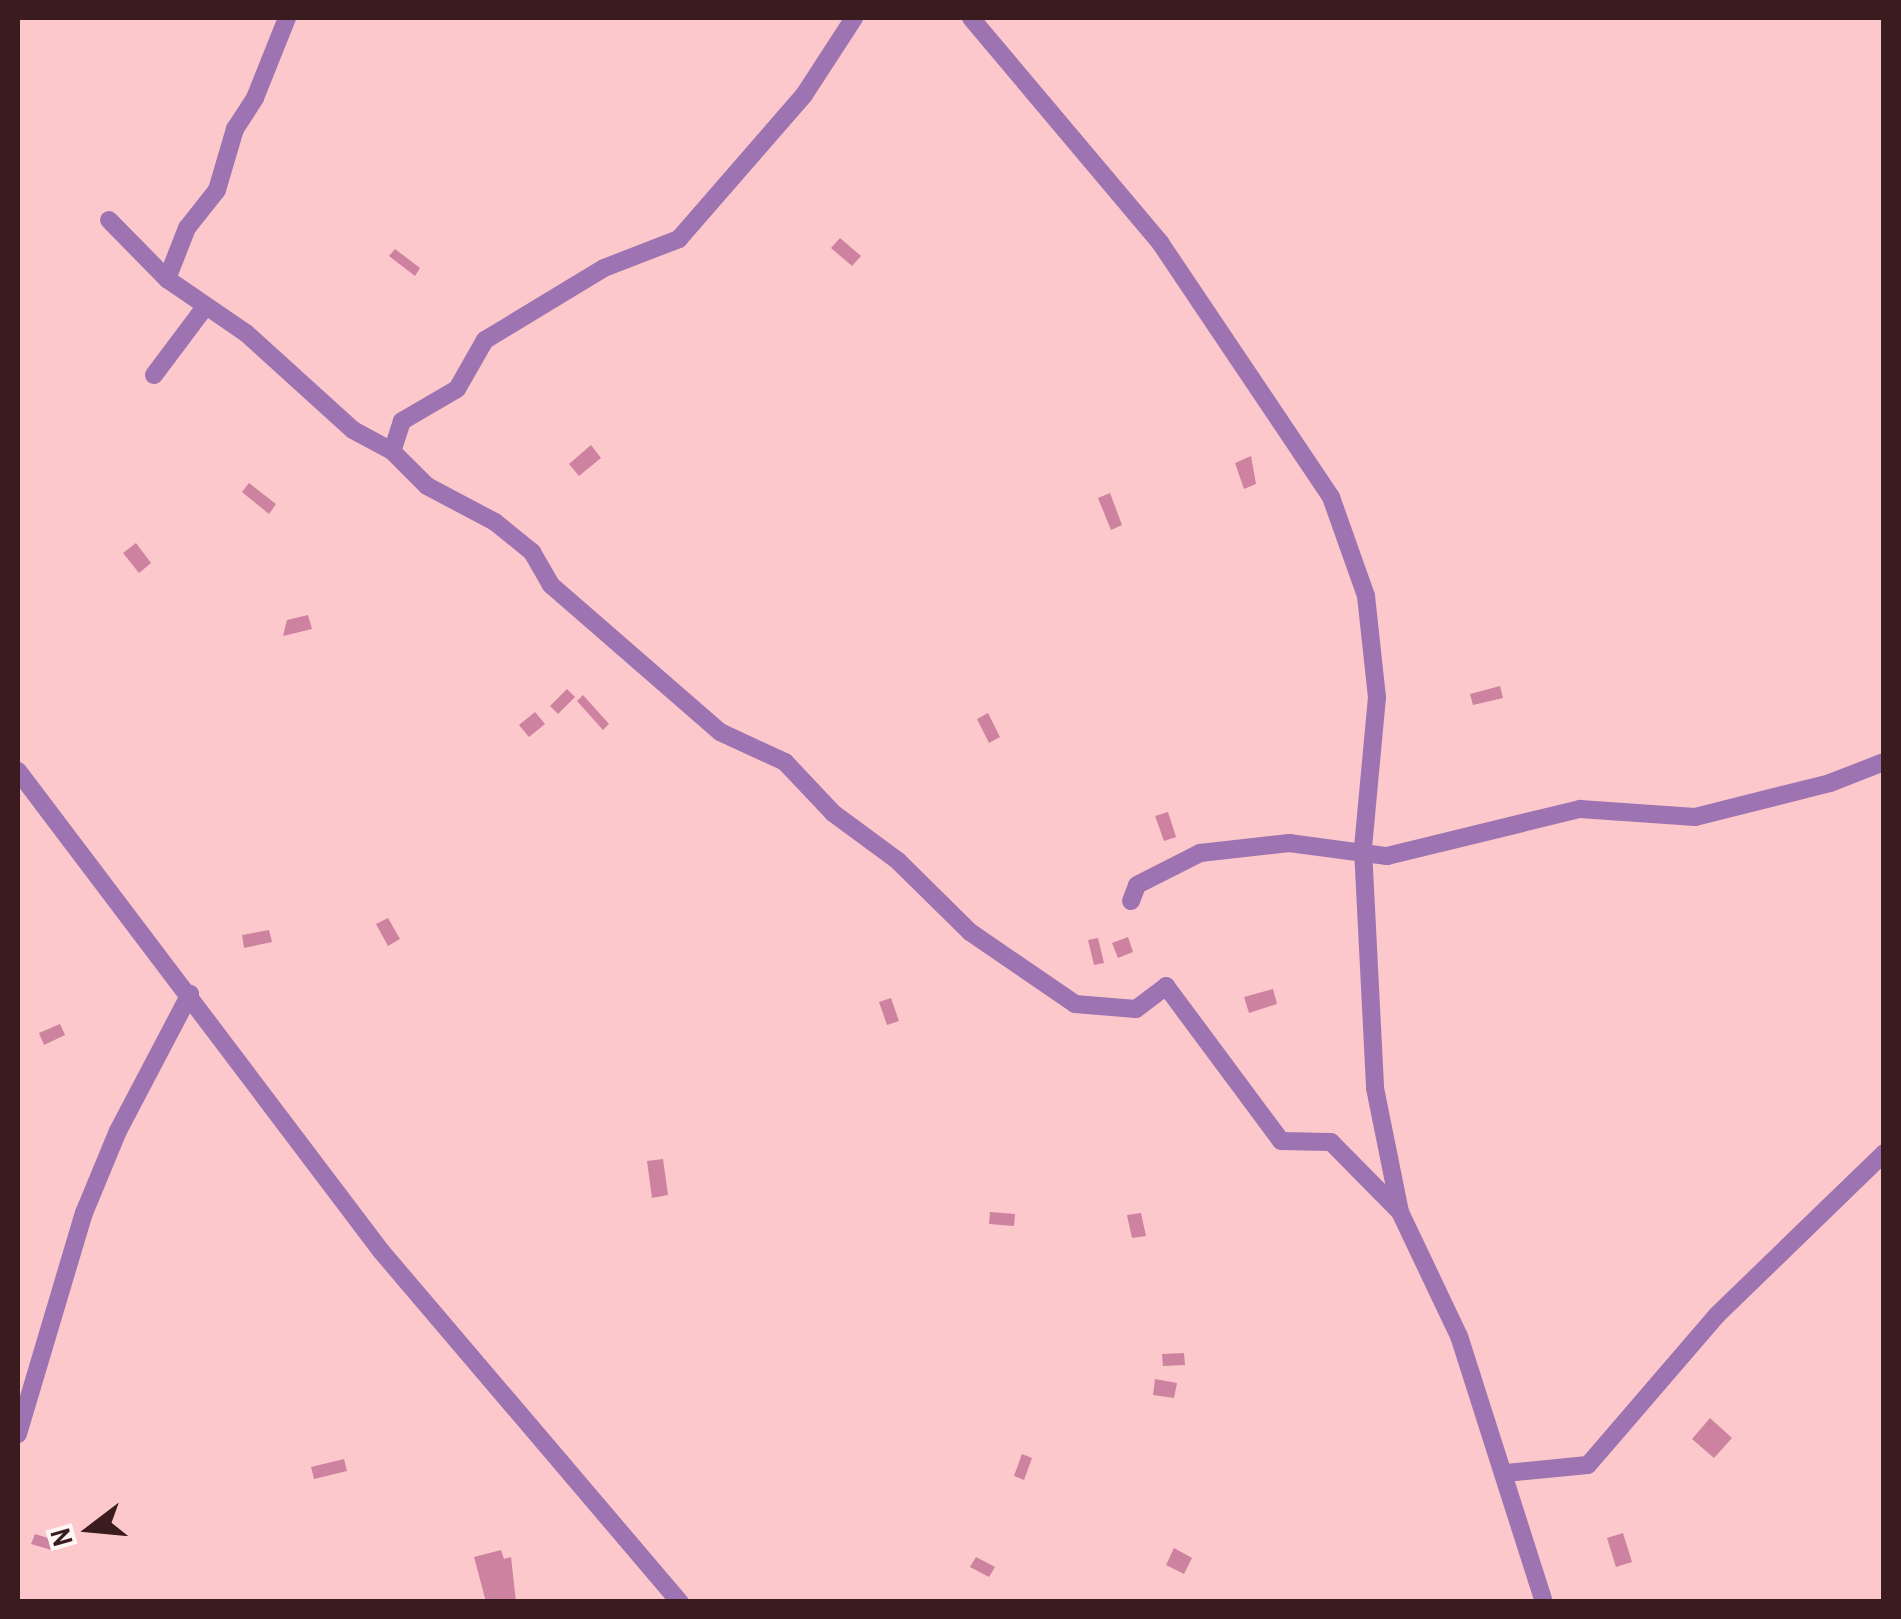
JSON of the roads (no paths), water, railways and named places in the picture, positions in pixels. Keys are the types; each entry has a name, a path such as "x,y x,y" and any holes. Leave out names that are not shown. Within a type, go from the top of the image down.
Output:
{"street":[{"path":"168,280 187,228 217,190 235,129 287,18"},
{"path":"392,451 402,421 457,390 486,340 604,268 679,239 804,95 854,18"},
{"path":"971,18 1161,244 1331,497 1366,596 1378,696 1363,849 1375,1088 1400,1212 1458,1336 1506,1474 1544,1602"},
{"path":"109,220 168,280 291,370 353,430 392,451 427,486 495,522 532,552 551,585 720,732 785,762 832,814 898,861 985,942 1076,1004 1136,1008 1166,986 1280,1141 1331,1142 1400,1212"},
{"path":"154,375 205,307"},
{"path":"1130,902 1137,885 1200,853 1289,843 1363,849 1387,856 1580,809 1695,817 1830,783 1884,762"},
{"path":"18,771 381,1251 680,1602"},
{"path":"18,1434 84,1214 118,1131 190,994"},
{"path":"1506,1474 1588,1466 1718,1315 1884,1153"}]}
